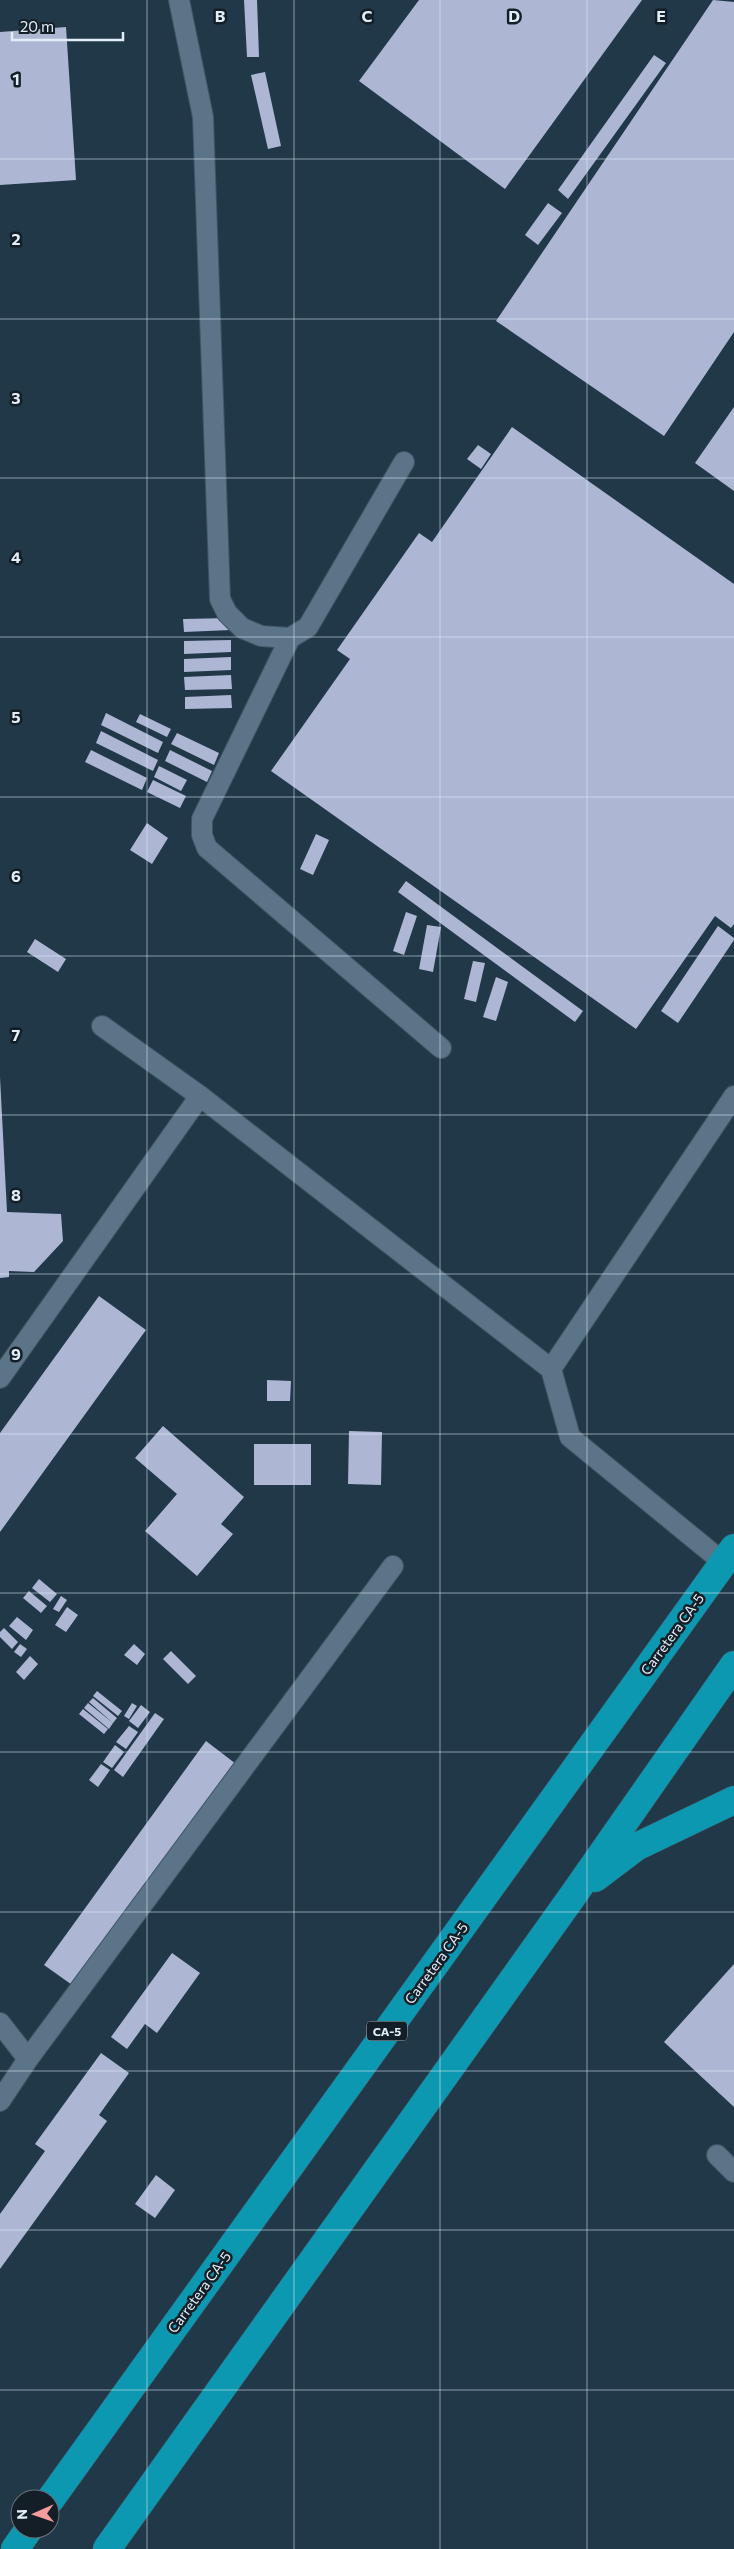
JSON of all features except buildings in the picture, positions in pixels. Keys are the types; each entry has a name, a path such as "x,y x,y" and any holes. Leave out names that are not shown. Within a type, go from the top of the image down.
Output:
{"highway":[{"name":"Carretera CA-5","path":"58,2489 729,1555"},
{"path":"108,2549 574,1894 734,1665"},
{"path":"574,1894 636,1847 734,1800"}],"lane":[{"path":"179,0 203,117 220,599 226,613 242,628 261,636 290,638"},
{"path":"404,462 308,627 290,638 202,819 202,835 207,848 440,1048"},
{"path":"102,1026 200,1096 552,1369 570,1437 729,1555"},
{"path":"0,1378 200,1096"},
{"path":"552,1369 734,1096"},
{"path":"0,2101 28,2059 393,1566"},
{"path":"0,2023 28,2059"},
{"path":"717,2154 734,2172"}]}
